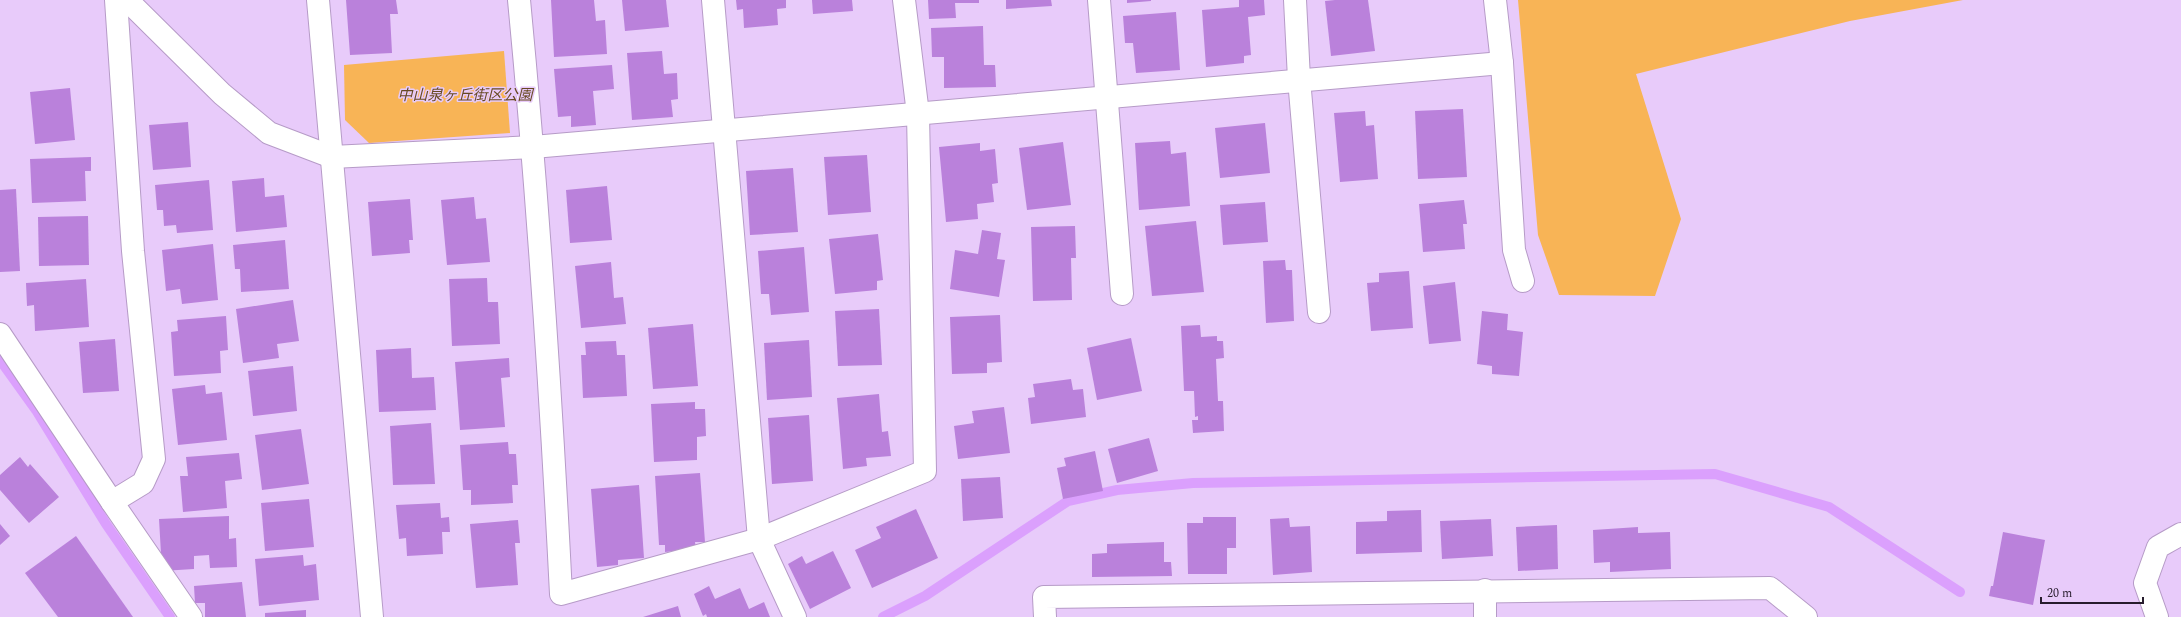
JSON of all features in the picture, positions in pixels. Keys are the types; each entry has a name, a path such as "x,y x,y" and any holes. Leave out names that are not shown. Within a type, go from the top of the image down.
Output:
{"street":[{"path":"112,502 143,483 154,459 133,252 116,0"},
{"path":"127,0 222,94 269,133 332,158 533,147 1299,79 1502,63"},
{"path":"318,0 372,617"},
{"path":"519,0 533,147 552,418 561,594 759,539 925,471 918,114 904,0"},
{"path":"714,0 759,539 795,617"},
{"path":"1100,0 1106,97 1122,294"},
{"path":"1295,0 1299,79 1319,312"},
{"path":"1495,0 1502,63 1514,250 1523,281"},
{"path":"0,334 112,502 192,617"},
{"path":"2157,617 2145,583 2158,547 2181,534"},
{"path":"1045,617 1044,597 1485,590 1770,588 1806,617"},
{"path":"1485,590 1485,617"}],"green space":[{"path":"1518,0 1963,0 1850,21 1636,74 1681,219 1655,296 1559,295 1538,235"},
{"name":"中山泉ヶ丘街区公園","path":"504,51 510,133 369,143 345,120 344,65"}],"building":[{"path":"346,0 396,0 398,14 390,14 392,53 350,55"},
{"path":"551,0 594,0 596,21 605,20 607,54 554,57"},
{"path":"622,0 666,0 669,27 625,31"},
{"path":"736,0 786,0 786,8 777,9 778,25 744,28 743,9 737,10"},
{"path":"812,0 852,0 853,11 813,14"},
{"path":"928,0 979,0 979,3 955,3 956,18 929,19"},
{"path":"1006,0 1051,0 1052,6 1006,9"},
{"path":"1127,0 1151,0 1151,1 1127,3"},
{"path":"1239,0 1264,0 1265,15 1248,17 1251,55 1244,56 1244,63 1206,67 1202,10 1239,7"},
{"path":"1368,0 1375,51 1331,56 1325,1"},
{"path":"1176,12 1180,70 1136,73 1133,43 1125,43 1123,16"},
{"path":"983,26 984,65 995,65 996,87 944,88 944,57 932,57 931,28"},
{"path":"662,51 664,74 677,73 678,99 671,100 673,117 632,120 627,53"},
{"path":"612,65 614,89 593,91 596,125 571,127 571,116 558,117 554,69"},
{"path":"70,88 75,140 35,144 30,92"},
{"path":"1463,109 1467,177 1418,179 1415,111"},
{"path":"1365,111 1366,126 1374,125 1378,179 1340,182 1334,113"},
{"path":"188,122 191,167 153,170 149,125"},
{"path":"1265,123 1270,173 1220,178 1215,128"},
{"path":"1170,141 1171,154 1186,152 1190,206 1139,210 1135,143"},
{"path":"1063,142 1071,205 1027,210 1019,148"},
{"path":"980,143 980,151 995,149 998,183 992,184 994,202 977,204 978,219 946,222 939,147"},
{"path":"867,155 871,212 828,215 824,157"},
{"path":"91,157 91,171 85,171 86,201 32,203 30,159"},
{"path":"793,168 798,232 750,235 746,171"},
{"path":"264,178 265,197 284,195 287,227 236,232 232,181"},
{"path":"209,180 213,230 177,233 176,225 164,226 163,210 157,210 155,185"},
{"path":"607,186 612,240 570,243 566,190"},
{"path":"16,189 20,271 0,272 0,190"},
{"path":"474,197 476,219 486,218 490,262 447,265 441,200"},
{"path":"410,199 413,240 409,240 410,253 372,256 368,202"},
{"path":"1464,200 1467,224 1463,224 1465,249 1423,252 1419,204"},
{"path":"1265,202 1268,242 1223,245 1220,205"},
{"path":"88,216 89,265 39,266 38,217"},
{"path":"1196,221 1204,292 1152,296 1145,226"},
{"path":"1075,226 1076,258 1071,258 1072,300 1033,301 1031,227"},
{"path":"982,230 1001,233 997,259 1005,260 999,297 950,289 955,250 978,254"},
{"path":"878,234 883,280 877,281 877,290 835,294 829,239"},
{"path":"285,240 289,289 241,292 240,269 235,269 233,245"},
{"path":"213,244 218,300 182,304 180,289 166,291 162,250"},
{"path":"804,247 809,312 771,315 769,294 761,294 758,251"},
{"path":"1285,260 1286,270 1292,270 1294,321 1266,323 1263,261"},
{"path":"611,262 614,298 623,297 626,324 581,328 575,266"},
{"path":"1409,271 1413,328 1371,331 1367,283 1379,282 1379,273"},
{"path":"487,278 488,302 498,302 500,344 452,346 449,279"},
{"path":"86,279 89,327 35,331 34,305 27,306 26,283"},
{"path":"1455,282 1461,341 1429,344 1423,286"},
{"path":"293,300 299,341 277,344 279,358 243,363 236,309"},
{"path":"879,309 882,365 838,366 835,311"},
{"path":"1482,311 1508,314 1507,330 1523,332 1519,376 1492,374 1492,366 1477,364"},
{"path":"1000,315 1002,362 987,363 987,373 952,374 950,317"},
{"path":"226,316 228,350 220,351 221,373 174,376 171,332 178,331 177,320"},
{"path":"693,324 698,386 653,389 648,328"},
{"path":"1200,325 1201,337 1217,336 1217,341 1223,341 1224,358 1216,359 1218,401 1223,401 1224,431 1193,433 1192,420 1198,420 1198,416 1195,417 1194,391 1184,391 1181,326"},
{"path":"1131,338 1142,391 1097,400 1087,348"},
{"path":"115,339 119,391 83,393 79,342"},
{"path":"809,340 812,397 767,400 764,343"},
{"path":"616,341 617,355 625,355 627,396 583,398 581,355 586,355 585,342"},
{"path":"411,348 412,378 434,377 436,410 379,412 376,350"},
{"path":"509,358 510,377 501,378 505,427 460,430 455,362"},
{"path":"293,366 297,411 253,416 248,371"},
{"path":"1071,379 1073,390 1083,389 1086,417 1031,424 1028,398 1035,397 1033,384"},
{"path":"205,385 206,394 222,392 227,440 178,445 172,389"},
{"path":"879,394 882,432 888,431 891,456 866,458 867,466 843,469 837,398"},
{"path":"695,402 695,409 705,409 706,436 697,437 697,460 654,462 651,404"},
{"path":"1004,407 1010,453 958,459 954,426 974,423 972,411"},
{"path":"809,415 813,481 772,484 768,418"},
{"path":"431,423 435,484 393,485 390,426"},
{"path":"301,429 309,484 262,490 255,435"},
{"path":"1149,438 1158,471 1117,483 1108,449"},
{"path":"508,442 509,454 516,454 518,485 512,485 513,503 471,505 471,490 463,490 460,445"},
{"path":"1095,451 1103,491 1063,499 1057,468 1066,466 1064,458"},
{"path":"239,453 242,479 225,481 227,508 183,512 180,476 188,476 186,457"},
{"path":"20,457 28,467 30,464 59,497 29,523 0,490 0,475"},
{"path":"700,473 705,542 695,542 696,549 665,552 665,545 659,545 655,476"},
{"path":"1000,477 1003,518 963,521 961,479"},
{"path":"639,485 644,558 618,560 618,565 597,567 591,489"},
{"path":"309,499 314,547 265,551 261,503"},
{"path":"440,503 441,518 449,517 450,532 442,532 443,554 407,556 406,538 399,539 396,505"},
{"path":"916,509 938,558 872,588 855,550 881,538 876,527"},
{"path":"1421,510 1422,552 1356,554 1356,522 1387,521 1387,511"},
{"path":"229,516 229,539 236,538 237,567 210,568 209,555 194,556 194,569 162,571 159,519"},
{"path":"1203,517 1236,517 1236,548 1227,548 1227,574 1188,574 1187,523 1203,523"},
{"path":"1289,518 1290,527 1310,526 1312,572 1273,575 1270,519"},
{"path":"1491,519 1493,556 1442,559 1440,521"},
{"path":"518,520 520,543 515,543 518,585 476,588 470,524"},
{"path":"0,524 10,536 0,545"},
{"path":"1557,525 1558,569 1518,571 1516,527"},
{"path":"1638,527 1638,533 1670,532 1671,569 1610,572 1610,562 1594,563 1593,530"},
{"path":"2003,532 2045,540 2033,605 1989,596 1991,586 1993,586"},
{"path":"76,536 133,617 58,617 25,573"},
{"path":"1164,542 1164,562 1171,562 1172,576 1092,577 1092,554 1107,553 1107,544"},
{"path":"833,551 851,588 810,609 788,564 802,556 806,564"},
{"path":"303,555 304,566 316,564 319,600 259,606 255,559"},
{"path":"242,582 246,617 205,617 205,603 195,603 194,586"},
{"path":"709,586 715,599 740,588 749,609 764,602 770,617 707,617 706,614 703,616 694,594"},
{"path":"678,606 681,617 643,617"},
{"path":"306,610 306,617 265,617 265,613"}],"waterway":[{"path":"0,360 36,410 106,524 170,617"},
{"path":"883,617 925,596 1068,501 1117,490 1193,483 1715,474 1829,507 1960,592"}]}
